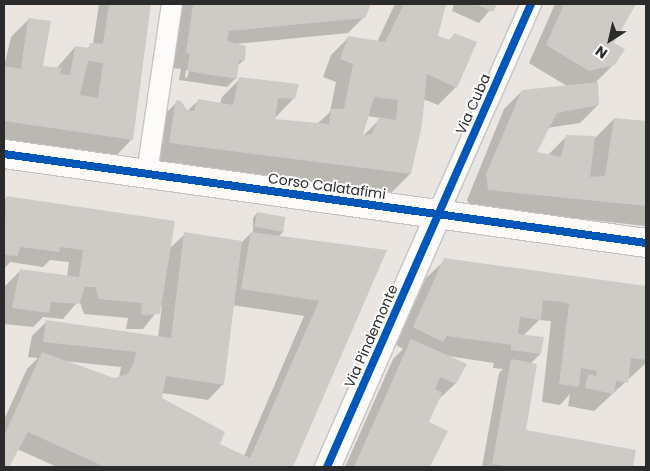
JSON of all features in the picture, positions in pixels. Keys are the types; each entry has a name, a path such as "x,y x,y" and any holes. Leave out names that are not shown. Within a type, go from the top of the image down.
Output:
{"main road":[{"name":"Corso Calatafimi","path":"4,154 646,243"}],"street":[{"path":"147,173 172,4"},
{"name":"Via Cuba","path":"438,214 531,4"},
{"name":"Via Pindemonte","path":"327,467 438,214"}],"building":[{"path":"109,4 151,4 133,140 4,121 4,66 21,69 28,18 51,21 43,66 62,68 60,74 70,75 75,46 89,48 90,43 103,44","holes":["88,61 103,63 98,98 80,95"]},
{"path":"193,4 371,4 365,18 229,31 227,41 246,46 245,60 239,60 237,79 187,71 190,54 186,53"},
{"path":"404,4 446,4 438,36 450,40 454,33 477,42 457,88 427,74 422,125 411,174 169,143 176,100 181,101 187,110 194,111 198,99 233,105 239,77 299,84 295,99 278,98 275,119 329,124 331,109 344,109 353,64 340,59 348,36 385,42","holes":["374,97 398,100 396,120 379,117 372,134 363,135"]},
{"path":"475,4 497,4 493,12"},
{"path":"564,4 636,4 614,43 625,49 615,65 589,71 546,45"},
{"path":"598,82 599,105 557,113 537,152 561,157 566,135 595,136 590,177 605,176 614,118 646,121 646,206 488,190 486,174 522,90"},
{"path":"6,196 175,221 160,314 141,315 142,303 99,299 95,287 85,287 79,304 51,302 49,313 12,308 20,269 79,277 83,250 60,247 59,252 20,247 18,256 4,255"},
{"path":"257,212 286,217 283,232 254,227"},
{"path":"184,232 242,241 224,385 166,376 162,398 225,432 220,444 250,458 319,301 241,289 251,232 387,250 293,467 105,467 28,432 9,467 4,467 4,436 42,352 114,378 128,374 134,362 136,352 43,342 46,320 171,338"},
{"path":"444,258 646,286 646,360 631,358 628,383 616,381 614,394 585,388 588,374 596,376 597,371 581,368 579,387 559,384 569,304 563,302 543,300 541,320 520,317 518,334 544,337 541,354 511,350 511,345 447,336 443,342 413,327"},
{"path":"411,339 467,364 456,384 440,377 435,389 442,393 429,422 448,431 430,467 354,467"},
{"path":"511,359 537,364 526,430 636,450 633,467 513,467 492,464"}],"cycle path":[{"path":"327,467 531,4"},
{"path":"4,154 646,243"}]}
